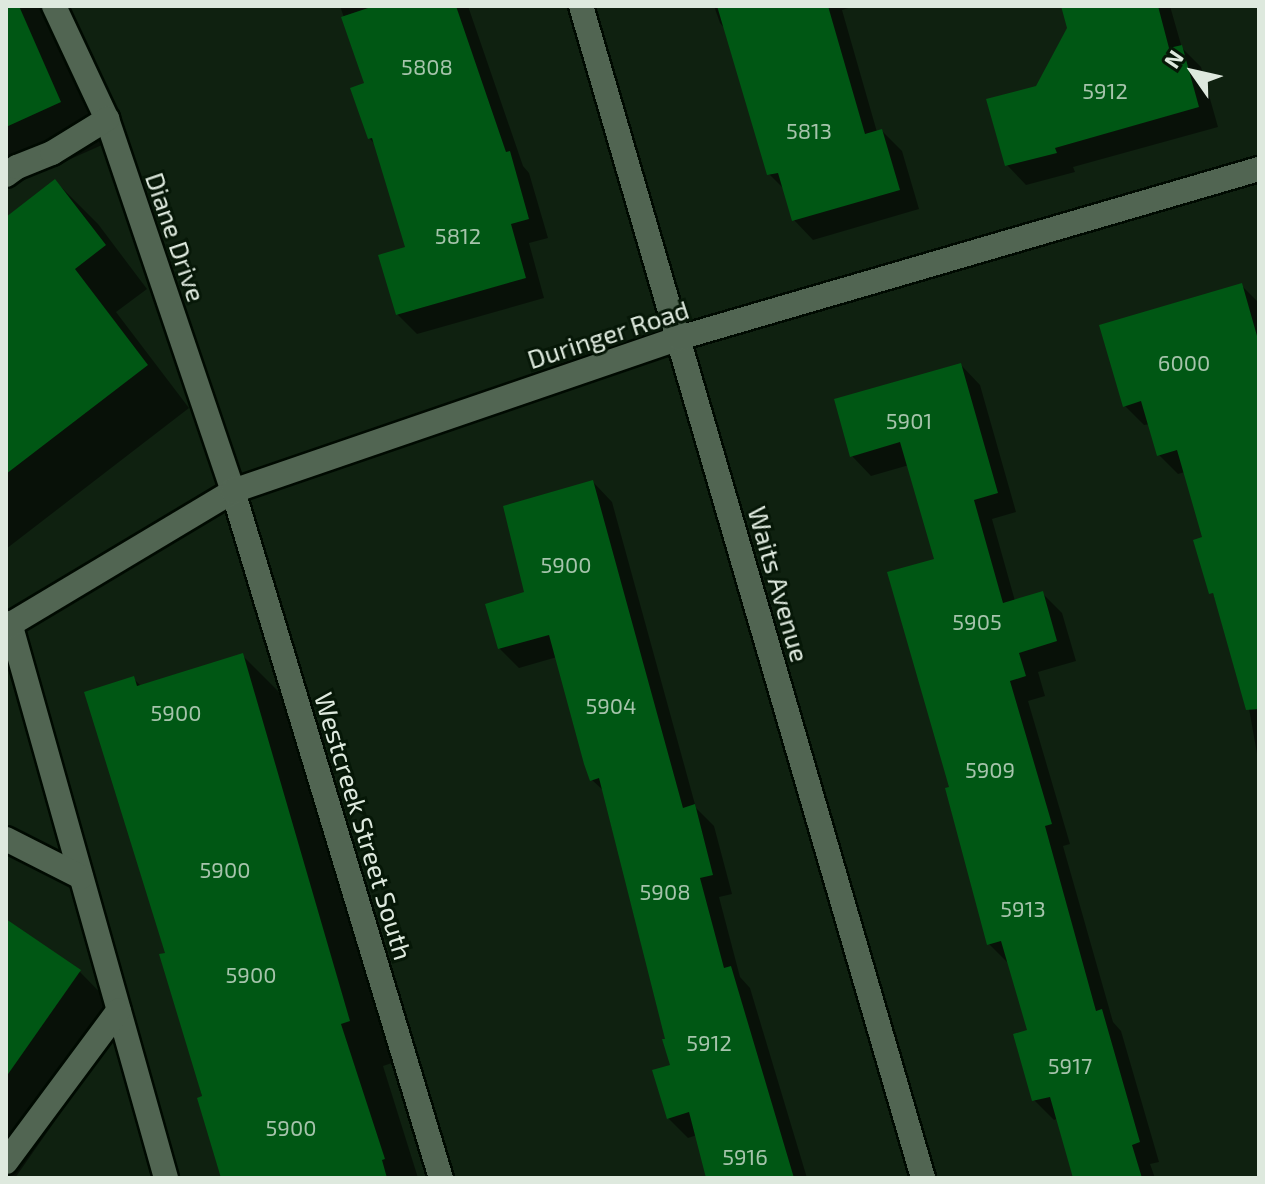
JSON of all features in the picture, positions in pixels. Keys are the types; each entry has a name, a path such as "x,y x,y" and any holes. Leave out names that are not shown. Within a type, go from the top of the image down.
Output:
{"street":[{"name":"Diane Drive","path":"54,6 107,119 233,491"},
{"name":"Waits Avenue","path":"581,6 923,1178"},
{"path":"6,175 17,167 52,153 107,119"},
{"name":"Duringer Road","path":"8,625 233,491 679,338 1259,169"},
{"name":"Westcreek Street South","path":"233,491 441,1178"},
{"path":"8,625 166,1178"},
{"path":"6,839 81,877"},
{"path":"6,1162 119,1010"}],"building":[{"path":"6,6 19,6 61,102 6,127"},
{"path":"374,6 456,6 506,152 510,151 529,219 511,224 526,278 396,315 378,255 405,247 372,138 368,139 350,88 364,83 341,17"},
{"path":"717,6 828,6 865,134 882,129 900,190 792,221 778,173 767,175"},
{"path":"1061,6 1158,6 1169,48 1182,45 1199,107 1055,148 1057,153 1005,166 986,99 1036,86 1067,28"},
{"path":"55,179 106,245 75,269 148,365 6,474 6,217"},
{"path":"1242,283 1259,343 1259,709 1246,710 1213,593 1209,594 1193,540 1202,537 1177,450 1157,456 1141,401 1123,407 1099,325"},
{"path":"961,363 998,493 974,500 1003,603 1043,591 1057,641 1019,653 1026,676 1010,681 1052,824 1045,826 1096,1011 1102,1009 1140,1142 1132,1145 1142,1178 1073,1178 1050,1097 1032,1101 1013,1034 1027,1030 1001,941 987,945 945,788 949,787 887,572 934,559 900,442 850,457 834,399"},
{"path":"593,480 683,808 695,804 713,875 700,878 724,968 731,966 794,1178 706,1178 689,1112 667,1119 652,1070 670,1065 662,1039 665,1039 599,778 590,781 584,764 549,635 498,649 485,604 524,592 503,506"},
{"path":"243,653 350,1021 341,1024 385,1159 382,1160 387,1178 221,1178 197,1098 202,1096 159,954 165,953 84,692 134,676 137,686"},
{"path":"6,919 81,970 6,1077"}]}
